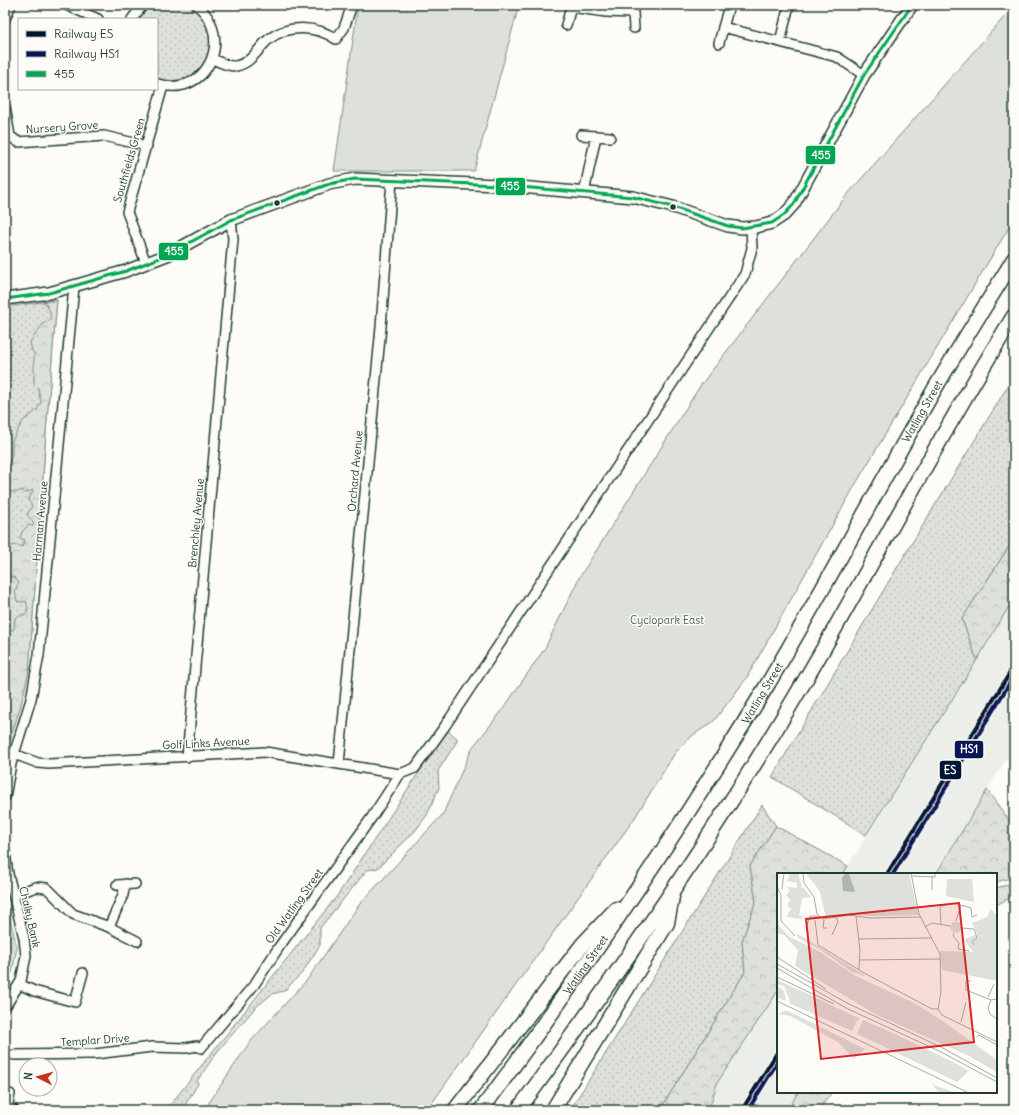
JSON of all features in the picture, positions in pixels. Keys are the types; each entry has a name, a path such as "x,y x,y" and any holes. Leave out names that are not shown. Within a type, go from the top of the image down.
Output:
{"highway":[{"name":"Watling Street","path":"481,1110 578,976 650,871 766,686 821,592 932,394 1014,259"},
{"path":"518,1110 574,1035 672,892 752,766 822,652 973,382 1014,316"},
{"path":"455,1110 583,944 650,871"},
{"path":"553,1110 667,923 672,892"}],"street":[{"path":"5,18 11,5"},
{"path":"66,5 96,18"},
{"path":"133,18 143,5"},
{"name":"Southfields Green","path":"146,263 127,212 147,146 160,85 174,86 188,84 204,73 213,59 216,48 216,36 213,25 204,11 197,5"},
{"path":"213,59 224,64 236,66 251,59 268,39 291,29 302,28 327,33 336,39 344,28 352,5"},
{"path":"780,42 789,5"},
{"path":"5,300 49,293 74,287 146,263 167,255 232,220 328,184 356,179 498,185 633,197 673,207 733,227 751,228 777,220 792,206 864,75 912,5"},
{"path":"566,25 571,6 606,12 633,9 634,28"},
{"path":"719,43 728,9"},
{"path":"723,27 837,57 864,75"},
{"name":"Nursery Grove","path":"5,107 10,136 18,142 102,136 147,146"},
{"path":"581,135 610,137"},
{"path":"584,193 596,136"},
{"name":"Orchard Avenue","path":"339,764 381,327 392,180"},
{"name":"Brenchley Avenue","path":"187,757 232,254 232,220"},
{"path":"400,774 415,768 445,726 745,274 752,248 751,228"},
{"name":"Harman Avenue","path":"14,754 30,704 39,655 74,287"},
{"name":"Golf Links Avenue","path":"14,754 38,763 49,764 265,752 400,774"},
{"path":"5,797 14,754"},
{"name":"Old Watling Street","path":"201,1048 254,985 279,947 372,817 400,774"},
{"name":"Chalky Bank","path":"5,852 26,952 26,965 19,984 5,1007"},
{"path":"109,927 124,894 121,885 136,884"},
{"path":"13,895 36,887 46,887 51,890 73,914 109,927 138,941"},
{"path":"19,984 32,990 75,1002 83,973"},
{"name":"Templar Drive","path":"14,1055 95,1054 157,1047 186,1048 197,1046 201,1048"},
{"path":"5,1092 10,1094 7,1108 14,1110"}],"shaded area":[{"path":"1014,599 1014,746 937,873 844,873"},
{"path":"777,993 777,1093 797,1093 788,1110 709,1110 717,1083"}],"green space":[{"path":"152,5 189,5 200,13 209,28 211,48 206,62 191,78 180,81 158,80 158,18 137,18 146,8"},
{"path":"358,5 519,5 474,171 334,171"},
{"name":"Cyclopark East","path":"1014,6 1014,219 858,480 746,679 713,722 693,735 675,753 634,819 427,1110 204,1110 250,1042 307,980 359,905 443,814 472,748 501,712 545,648 579,578 700,386 847,195"},
{"path":"57,300 29,671 20,708 5,755 5,307"},
{"path":"57,300 29,671 20,708 5,755 5,733 8,727 5,727 5,633 14,629 15,618 27,613 28,608 26,601 17,601 15,590 19,583 15,578 5,574 5,547 17,545 22,547 25,540 20,538 22,532 28,525 33,526 34,523 27,515 32,506 28,500 33,490 25,493 21,490 18,492 11,492 5,488 5,470 12,455 12,441 23,421 37,410 41,402 38,388 34,384 34,353 30,342 43,324 50,320 49,310 44,302"},
{"path":"1014,376 1014,539 962,619 977,660 866,835 772,777"},
{"path":"1014,539 1014,598 977,660 962,619"},
{"path":"447,730 457,738 457,741 438,771 439,788 427,815 415,831 378,868 367,870 320,928 320,945 302,973 284,991 272,994 256,1007 217,1052 197,1081 198,1084 182,1110 166,1110 337,896"},
{"path":"987,790 1014,827 1014,877 997,882 997,873 937,873"},
{"path":"762,805 776,826 750,866 756,901 742,941 745,972 660,1110 570,1110"},
{"path":"776,826 848,866 844,873 777,873 777,993 717,1083 709,1110 660,1110 745,972 742,941 756,901 750,866"},
{"path":"1014,883 1014,896 997,904 997,888"},
{"path":"5,897 17,948 12,973 5,973"},
{"path":"797,1093 831,1093 819,1110 788,1110"}],"rail line":[{"name":"ES","path":"888,873 1014,666"},
{"name":"HS1","path":"894,873 1014,676"},
{"name":"ES","path":"742,1110 777,1053"},
{"name":"HS1","path":"748,1110 777,1063"}],"transit line":[{"name":"455","path":"5,299 49,293 126,271 167,255 231,220 329,184 355,179 498,185 633,197 673,207 728,226 742,228 772,223 784,215 794,204 864,75 912,5"}]}
